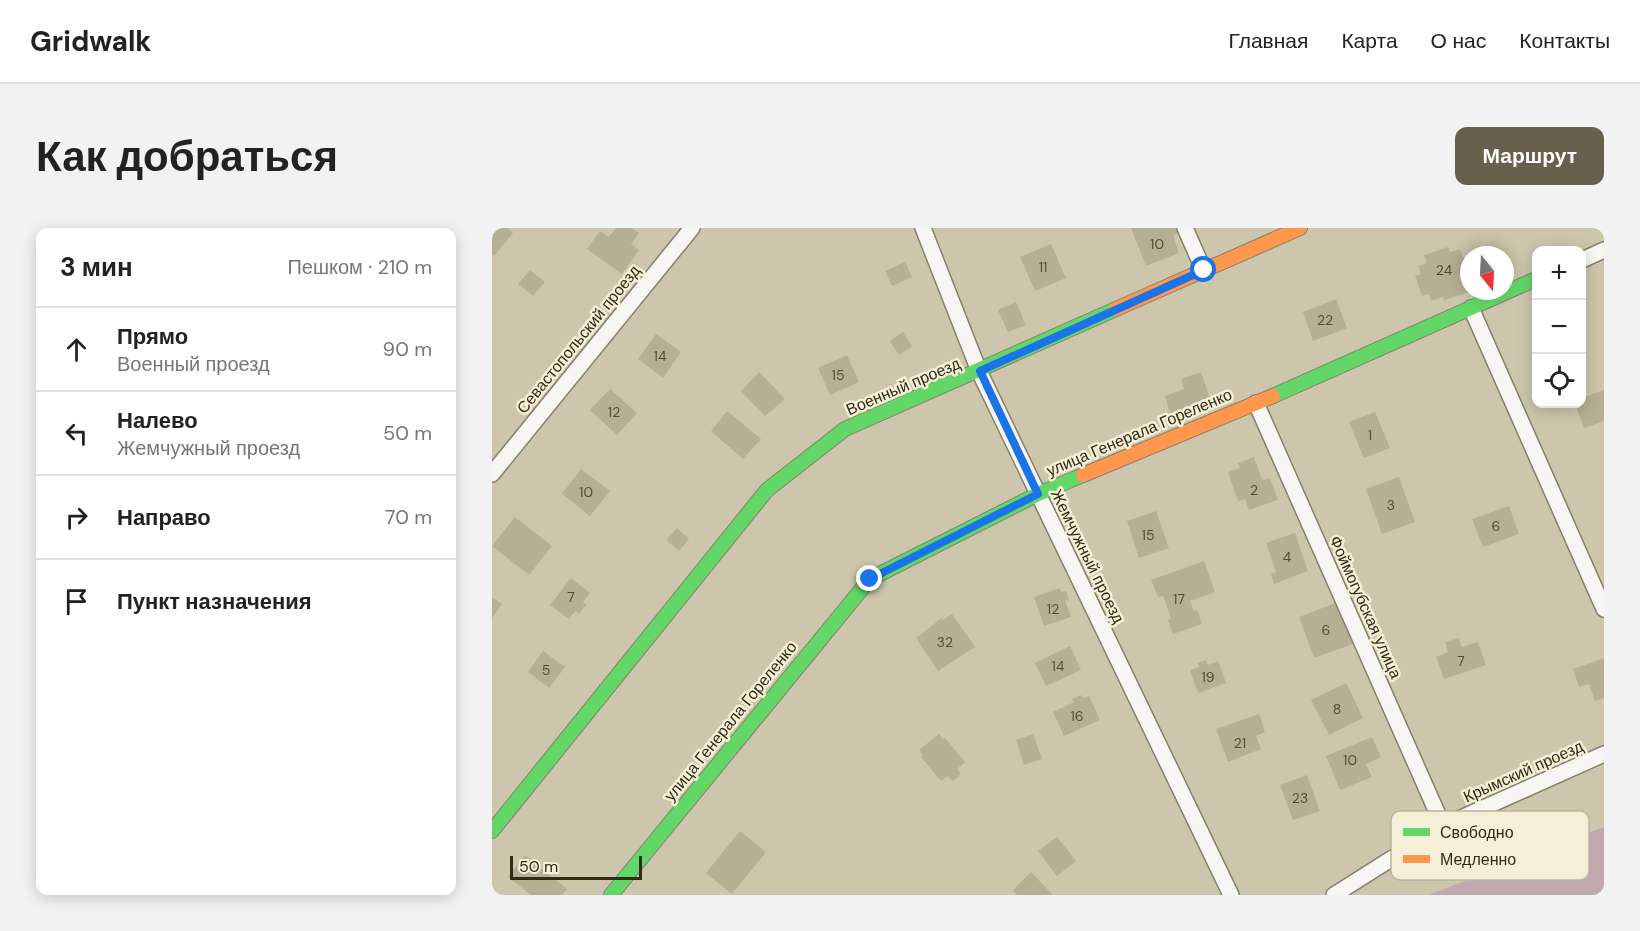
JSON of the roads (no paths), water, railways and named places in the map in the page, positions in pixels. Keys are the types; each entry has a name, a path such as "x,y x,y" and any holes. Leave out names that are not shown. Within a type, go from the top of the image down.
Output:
{"street":[{"name":"Севастопольский проезд","path":"492,474 693,228"},
{"name":"Жемчужный проезд","path":"923,228 980,371 1231,895"},
{"path":"1185,228 1204,270"},
{"name":"Военный проезд","path":"492,831 767,490 845,429 1300,228"},
{"path":"1586,258 1604,250"},
{"name":"улица Генерала Гореленко","path":"610,895 870,579 1038,494 1256,403 1532,281"},
{"path":"1471,308 1604,609"},
{"name":"Фоймогубская улица","path":"1256,403 1436,811"},
{"name":"Крымский проезд","path":"1477,811 1604,754"},
{"name":"Крымский проезд","path":"1334,895 1391,859"}]}
